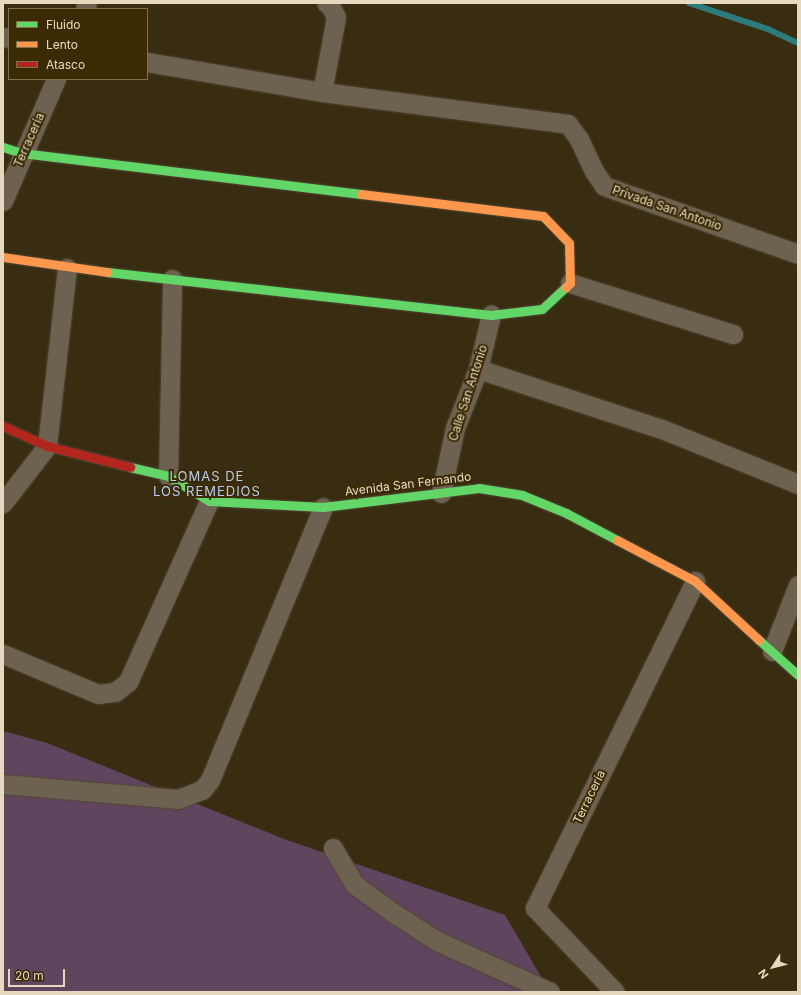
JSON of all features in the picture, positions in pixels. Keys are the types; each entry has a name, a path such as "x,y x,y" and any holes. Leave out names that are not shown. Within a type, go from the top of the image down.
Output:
{"street":[{"path":"148,62 322,92 336,17 330,5 326,3"},
{"name":"Terraceria","path":"3,201 22,153 56,80"},
{"name":"Privada San Antonio","path":"322,92 568,124 580,139 594,171 604,186 798,254"},
{"path":"3,147 22,153 543,216 568,243 570,283 542,309 491,315 68,268 3,257"},
{"path":"3,504 47,446 68,268"},
{"path":"168,476 172,279"},
{"path":"570,283 732,334"},
{"name":"Calle San Antonio","path":"441,492 454,428 478,369 491,315"},
{"path":"478,369 662,429 798,484"},
{"name":"Avenida San Fernando","path":"3,426 47,446 168,476 209,501 323,507 479,488 522,495 566,513 695,581 798,675"},
{"path":"3,654 98,694 115,692 128,682 209,501"},
{"path":"3,784 178,799 202,790 210,780 323,507"},
{"name":"Terracería","path":"615,992 535,908 695,581"},
{"path":"772,651 798,585"},
{"path":"333,848 354,884 392,912 437,941 550,992"}],"shaded area":[{"path":"3,731 47,743 284,839 505,915 550,992 3,992"}],"waterway":[{"path":"689,3 768,29 798,43"}],"traffic: fast":[{"path":"3,147 22,153 361,194"},
{"path":"107,272 491,315 542,309 566,287"},
{"path":"130,467 168,476 209,501 323,507 479,488 522,495 566,513 617,540"},
{"path":"759,640 798,675"}],"traffic: slow":[{"path":"361,194 543,216 569,243 570,283 566,287"},
{"path":"3,257 107,272"},
{"path":"617,540 695,581 759,640"}],"traffic: jam":[{"path":"3,426 47,446 130,467"}],"district":[{"name":"LOMAS DE LOS REMEDIOS","path":"207,484"}]}
